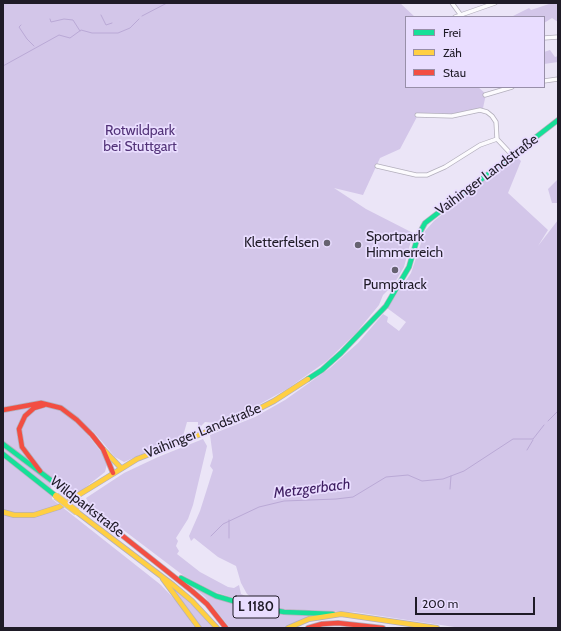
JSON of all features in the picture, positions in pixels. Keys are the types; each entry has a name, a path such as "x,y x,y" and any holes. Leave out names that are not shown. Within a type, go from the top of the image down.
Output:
{"main road":[{"name":"Vaihinger Landstraße","path":"3,512 25,516 45,513 70,501 121,468 148,454 217,429 256,411 330,364 386,306 409,267 418,236 425,223 449,203 475,186 512,155 558,120"},
{"path":"3,410 35,403 49,404 70,414 103,449 112,456 121,468"},
{"name":"L 1180","path":"40,471 22,447 19,429 23,419 30,411 49,404"},
{"name":"Wildparkstraße","path":"3,444 169,571"},
{"path":"103,449 114,473"},
{"name":"Wildparkstraße","path":"3,455 163,579"},
{"name":"L 1180","path":"169,571 203,590 237,603 284,612 333,614"},
{"name":"L 1180","path":"169,571 207,604 226,628"},
{"path":"163,579 199,628"},
{"name":"L 1180","path":"163,579 192,601 217,628"},
{"path":"288,628 309,620 333,614 354,615 437,628"},
{"path":"308,628 322,624 338,623 384,628"}],"street":[{"path":"452,3 460,14"},
{"path":"457,16 495,3"},
{"path":"545,38 558,37"},
{"path":"545,81 558,79"},
{"path":"485,95 509,88"},
{"path":"417,115 452,116 471,111 487,112 496,122 497,140 512,155"},
{"path":"377,166 416,175 427,175 445,167 480,145 497,140"}],"green space":[{"name":"Rotwildpark bei Stuttgart","path":"3,3 400,3 414,16 405,16 405,88 479,88 486,94 483,108 452,114 419,113 400,149 380,158 363,195 334,188 366,209 413,233 404,267 394,284 383,295 379,305 356,333 327,361 287,389 251,409 215,423 205,422 198,429 198,422 187,422 183,436 124,462 115,457 92,430 88,435 102,453 107,464 105,472 77,494 57,478 51,485 52,499 161,585 179,604 195,628 3,628"},
{"path":"552,3 558,3 558,22 552,18 545,22 545,16 513,16 529,8 531,10"},
{"path":"550,50 555,57 558,56 558,62 545,64 545,52"},
{"path":"515,155 521,161 508,193 548,230 538,246 558,220 558,628 461,628 354,612 278,609 252,600 241,583 236,566 218,557 194,538 191,541 189,536 200,511 213,470 210,466 213,457 210,435 255,417 285,400 330,368 358,343 383,314 388,317 387,322 399,331 406,322 387,308 411,273 425,231 434,221"},
{"path":"558,179 558,203 552,203 548,189"},
{"path":"203,439 207,446 193,505 188,519 176,538 178,541 176,546 179,551 177,554 200,572 228,587 234,588 239,585 241,594 250,598 250,600 234,598 215,592 184,576 89,504 86,498 124,473 158,457"},
{"path":"194,588 221,600 313,616 282,628 230,628 205,597"},
{"path":"177,591 213,628 202,628 176,592"}],"waterway":[{"path":"142,16 167,3"},
{"path":"101,15 106,25 112,23"},
{"path":"50,19 51,22 64,19 73,20 80,31"},
{"path":"3,66 59,35 70,38 81,30 92,33 118,33 130,28 139,19"},
{"path":"21,25 19,27 34,46"},
{"name":"Metzgerbach","path":"548,421 558,411"},
{"name":"Metzgerbach","path":"211,536 223,524 259,507 284,501 353,497 386,477 408,475 422,481 443,479 464,471 513,439 533,439 544,425"},
{"path":"527,450 533,440"},
{"path":"450,489 451,476"},
{"path":"229,520 229,538"}],"traffic: fast":[{"path":"308,379 322,370 341,353 386,306 409,267 418,236 425,223 558,120"},
{"path":"3,444 64,490"},
{"path":"3,454 56,496"},
{"path":"64,490 85,506"},
{"path":"181,578 216,596 247,605 284,612 333,614"}],"traffic: slow":[{"path":"3,512 14,515 34,515 59,507 137,459 237,420 274,401 308,379"},
{"path":"104,450 121,468"},
{"path":"56,496 77,512"},
{"path":"77,512 173,585 192,601 217,628"},
{"path":"163,579 199,628"},
{"path":"288,628 309,619 341,614 437,628"}],"traffic: jam":[{"path":"3,410 41,403 61,408 77,420 92,435 103,449 113,473"},
{"path":"40,471 22,447 19,429 25,416 34,408 44,405"},
{"path":"85,506 192,591 207,604 226,628"},
{"path":"308,628 322,624 338,623 383,628"}],"place":[{"name":"Kletterfelsen","path":"327,243"},
{"name":"Sportpark Himmerreich","path":"358,245"},
{"name":"Pumptrack","path":"395,270"}]}
